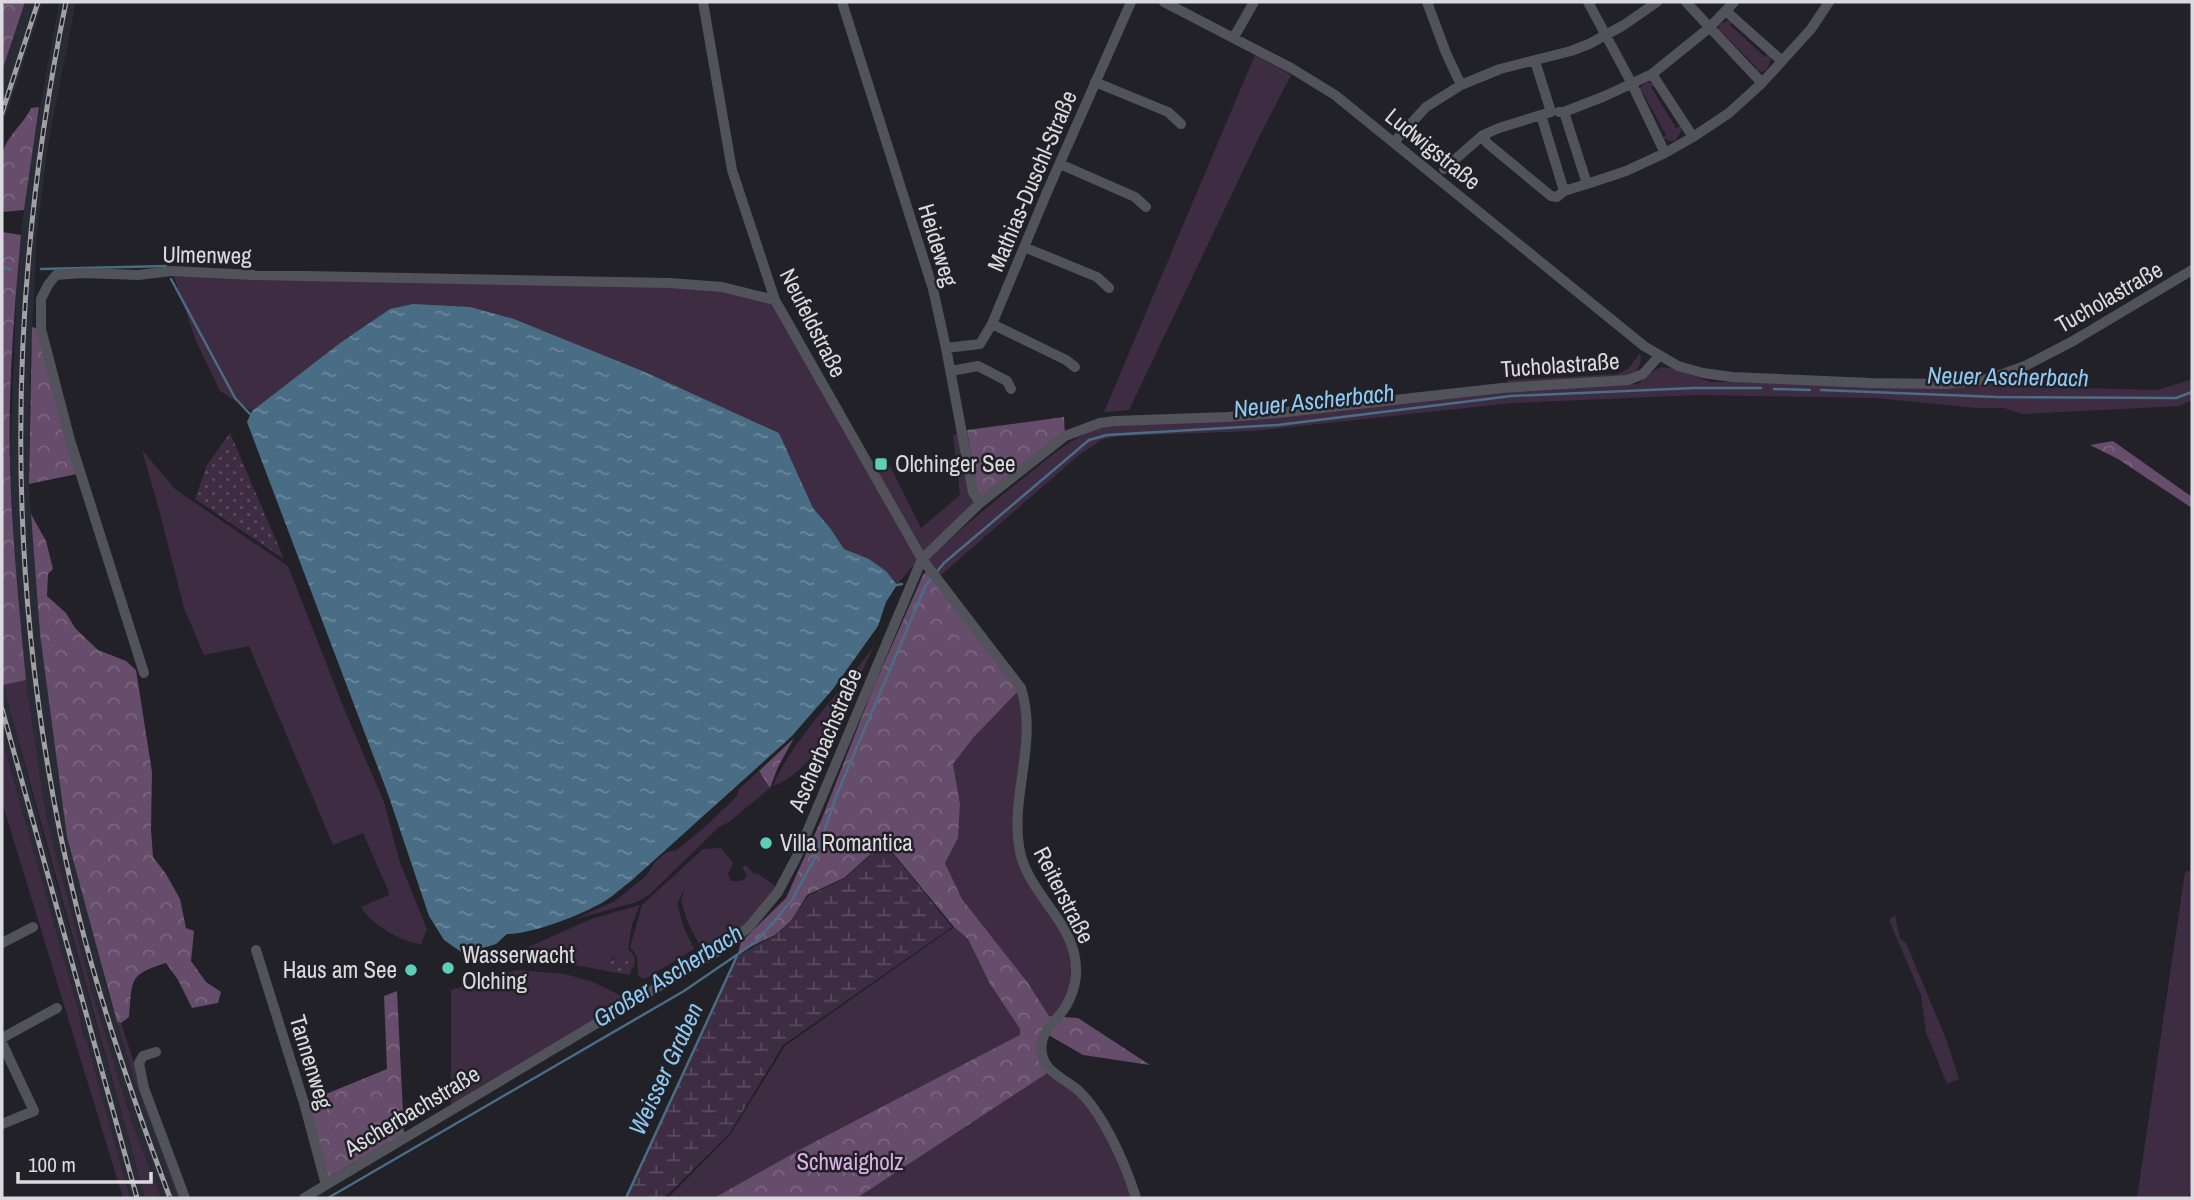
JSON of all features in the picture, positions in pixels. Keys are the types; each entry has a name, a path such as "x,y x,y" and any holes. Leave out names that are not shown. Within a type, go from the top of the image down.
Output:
{"street":[{"name":"Neufeldstraße","path":"703,2 732,170 775,300 922,559"},
{"name":"Heideweg","path":"842,2 933,289 973,492 979,503"},
{"name":"Mathias-Duschl-Straße","path":"946,348 979,344 992,324 1131,2"},
{"name":"Ludwigstraße","path":"1164,2 1234,37 1335,95 1659,356"},
{"path":"1234,37 1254,2"},
{"path":"1427,2 1461,85"},
{"path":"1588,2 1665,153"},
{"path":"1394,142 1426,107 1461,85 1500,69 1571,51 1605,36 1657,2"},
{"path":"1686,2 1762,83"},
{"path":"1444,169 1483,135 1546,113 1564,112 1652,74 1709,28 1734,2"},
{"path":"1483,135 1487,143 1551,196 1557,197 1564,191 1638,166 1693,137 1729,113 1762,83 1811,29 1829,2"},
{"path":"1727,12 1782,61"},
{"path":"1535,61 1564,191"},
{"path":"1652,74 1693,137"},
{"path":"1095,82 1168,111 1181,124"},
{"path":"1564,112 1587,184"},
{"path":"1060,164 1135,197 1146,207"},
{"path":"1024,247 1097,277 1109,288"},
{"name":"Tucholastraße","path":"1100,423 1277,413 1502,388 1628,380 1643,374 1659,356 1691,370 1732,377 1871,383 1946,384 1974,381 2025,366 2073,341 2192,270"},
{"name":"Ulmenweg","path":"145,674 71,440 41,329 41,299 56,275 138,275 172,271 670,283 749,292 775,300"},
{"path":"992,324 1066,360 1075,368"},
{"path":"950,371 978,366 1007,381 1011,389"},
{"name":"Ascherbachstraße","path":"304,1198 718,951 749,927 778,892 797,856 922,559 979,503 1065,436 1100,423"},
{"name":"Reiterstraße","path":"922,559 1021,688 1028,724 1018,846 1024,867 1034,886 1065,928 1074,949 1077,972 1064,1009 1042,1038 1043,1060 1091,1104 1105,1126 1136,1198"},
{"path":"2,943 33,927"},
{"name":"Tannenweg","path":"256,950 300,1090 326,1185"},
{"path":"2,1124 34,1111 2,1040 57,1008"},
{"path":"156,1052 143,1056 139,1063 144,1088 185,1198"}],"shaded area":[{"path":"25,2 43,2 2,128 2,71"},
{"path":"59,2 76,2 48,145 37,234 30,370 29,484 40,634 105,982 134,1079 178,1198 161,1198 133,1125 90,985 46,816 17,596 10,463 17,275 34,141"},
{"path":"2,681 145,1198 130,1198 83,1036 79,1013 2,738"}],"green space":[{"path":"2,2 25,2 2,71"},
{"path":"1728,21 1765,57 1768,54 1771,59 1767,70 1755,70 1757,68 1723,33 1721,35 1718,31 1720,24"},
{"path":"1255,55 1291,75 1129,410 1104,412"},
{"path":"1646,82 1655,84 1651,87 1676,128 1681,126 1675,141 1663,138 1666,135 1643,93 1640,94 1639,89"},
{"path":"39,107 24,210 2,212 1,168 4,148 31,108"},
{"path":"2,232 21,235 12,350 10,436 14,546 26,680 3,685"},
{"path":"172,271 670,283 775,300 867,461 886,458 921,528 960,495 953,435 967,430 977,491 983,501 911,568 897,585 886,571 869,559 844,549 813,508 779,433 645,372 514,319 390,309 340,343 252,411 220,391 196,341"},
{"path":"32,327 36,328 77,474 29,484"},
{"path":"1640,353 1639,367 1628,376 1507,382 1618,374 1629,368"},
{"path":"1661,367 1711,382 1995,381 2012,386 2158,390 2192,379 2192,400 2180,406 2022,414 2004,408 1875,398 1698,395 1512,403 1254,431 1120,436 1103,439 1079,455 940,576 928,560 1053,454 1082,435 1104,426 1535,388 1638,384"},
{"path":"1064,417 1065,436 983,501 977,491 967,430"},
{"path":"230,433 284,559 195,499 207,465"},
{"path":"2113,441 2192,497 2192,508 2118,459 2090,445"},
{"path":"142,450 175,489 288,566 384,802 400,863 427,929 421,944 387,931 361,907 389,895 388,890 363,833 333,845 249,646 204,655 184,608"},
{"path":"31,514 46,541 53,569 48,574 47,596 66,613 75,628 98,650 126,661 136,670 152,772 153,857 180,899 186,928 194,931 191,961 206,982 221,992 218,1003 192,1008 166,963 138,976 132,987 129,1017 121,1023 117,1022 67,837 40,634"},
{"name":"Schwaigholz","path":"926,572 1021,688 973,738 953,764 960,804 958,838 945,863 962,899 1028,983 1049,1016 1078,1018 1150,1065 1083,1055 1045,1033 1042,1038 1052,1070 857,1198 714,1198 801,1149 1020,1035 1020,1029 990,984 968,939 954,927 884,842 844,878 807,895 791,921 775,935 738,953 741,942 786,898 822,818 874,686"},
{"path":"874,645 846,704 820,746 790,778 773,786 794,748"},
{"path":"26,680 46,816 90,985 133,1125 161,1198 145,1198 3,685"},
{"path":"1021,688 1025,702 1019,846 1073,950 1073,988 1058,1016 1049,1016 1028,983 962,899 945,863 958,838 960,804 953,764 973,738"},
{"path":"2,738 130,1198 123,1198 2,802"},
{"path":"794,738 778,767 770,788 759,771"},
{"path":"759,771 770,788 729,822 719,827 650,894 637,902 575,919 615,901 646,876 656,861 667,852 677,850 706,826"},
{"path":"884,843 952,927 783,1045 729,1134 664,1198 625,1198 739,955 775,936 791,921 808,896 844,879"},
{"path":"721,848 733,863 728,874 731,881 745,879 747,874 742,868 746,865 754,874 774,885 778,892 749,927 706,958 688,923 681,901 685,887 677,904 694,949 645,979 638,976 637,956 630,947 642,905 703,849"},
{"path":"2192,870 2192,1183 2188,1198 2137,1198 2185,872"},
{"path":"640,905 632,924 628,949 635,957 634,968 626,957 612,958 607,971 542,959 504,958 591,919"},
{"path":"1895,915 1900,939 1906,943 1946,1039 1959,1079 1947,1084 1926,1032 1921,995 1889,920"},
{"path":"954,927 968,939 990,984 1020,1029 1020,1036 801,1149 714,1198 668,1198 730,1135 785,1046"},
{"path":"626,956 631,959 630,975 607,971 611,961"},
{"path":"517,970 565,974 593,982 630,1000 451,1106 451,990"},
{"path":"397,991 404,1133 326,1179 304,1103 387,1069 384,996"},
{"path":"117,1022 121,1023 183,1198 178,1198 134,1079"},
{"path":"1052,1070 1091,1104 1136,1198 857,1198"}],"water":[{"path":"413,304 470,307 514,319 645,372 779,433 813,508 844,549 869,559 886,571 897,585 886,602 878,626 833,689 791,737 631,881 605,901 583,912 557,923 507,934 496,944 464,954 444,940 429,916 389,797 247,422 252,411 340,343 390,309"}],"waterway":[{"path":"41,269 166,266"},
{"path":"2,268 11,269"},
{"path":"171,279 235,398 250,414"},
{"name":"Neuer Ascherbach","path":"328,1198 684,991 757,941 792,900 815,858 837,794 926,585 944,563 1089,440 1107,435 1278,425 1511,396 1694,388 1761,388"},
{"name":"Neuer Ascherbach","path":"1774,389 1810,390"},
{"name":"Neuer Ascherbach","path":"1821,390 1997,397 2176,398 2192,392"},
{"path":"897,585 902,584"},
{"name":"Weisser Graben","path":"626,1198 737,956"}],"railway":[{"path":"2,113 38,2"},
{"path":"66,2 46,116 31,230 23,344 21,458 25,572 36,686 54,800 78,913 120,1057 170,1198"},
{"path":"2,709 137,1198"}],"place":[{"name":"Olchinger See","path":"881,464"},
{"name":"Villa Romantica","path":"766,843"},
{"name":"Wasserwacht Olching","path":"448,968"},
{"name":"Haus am See","path":"411,970"}],"water label":[{"name":"Großer Ascherbach","path":"668,976"}]}
